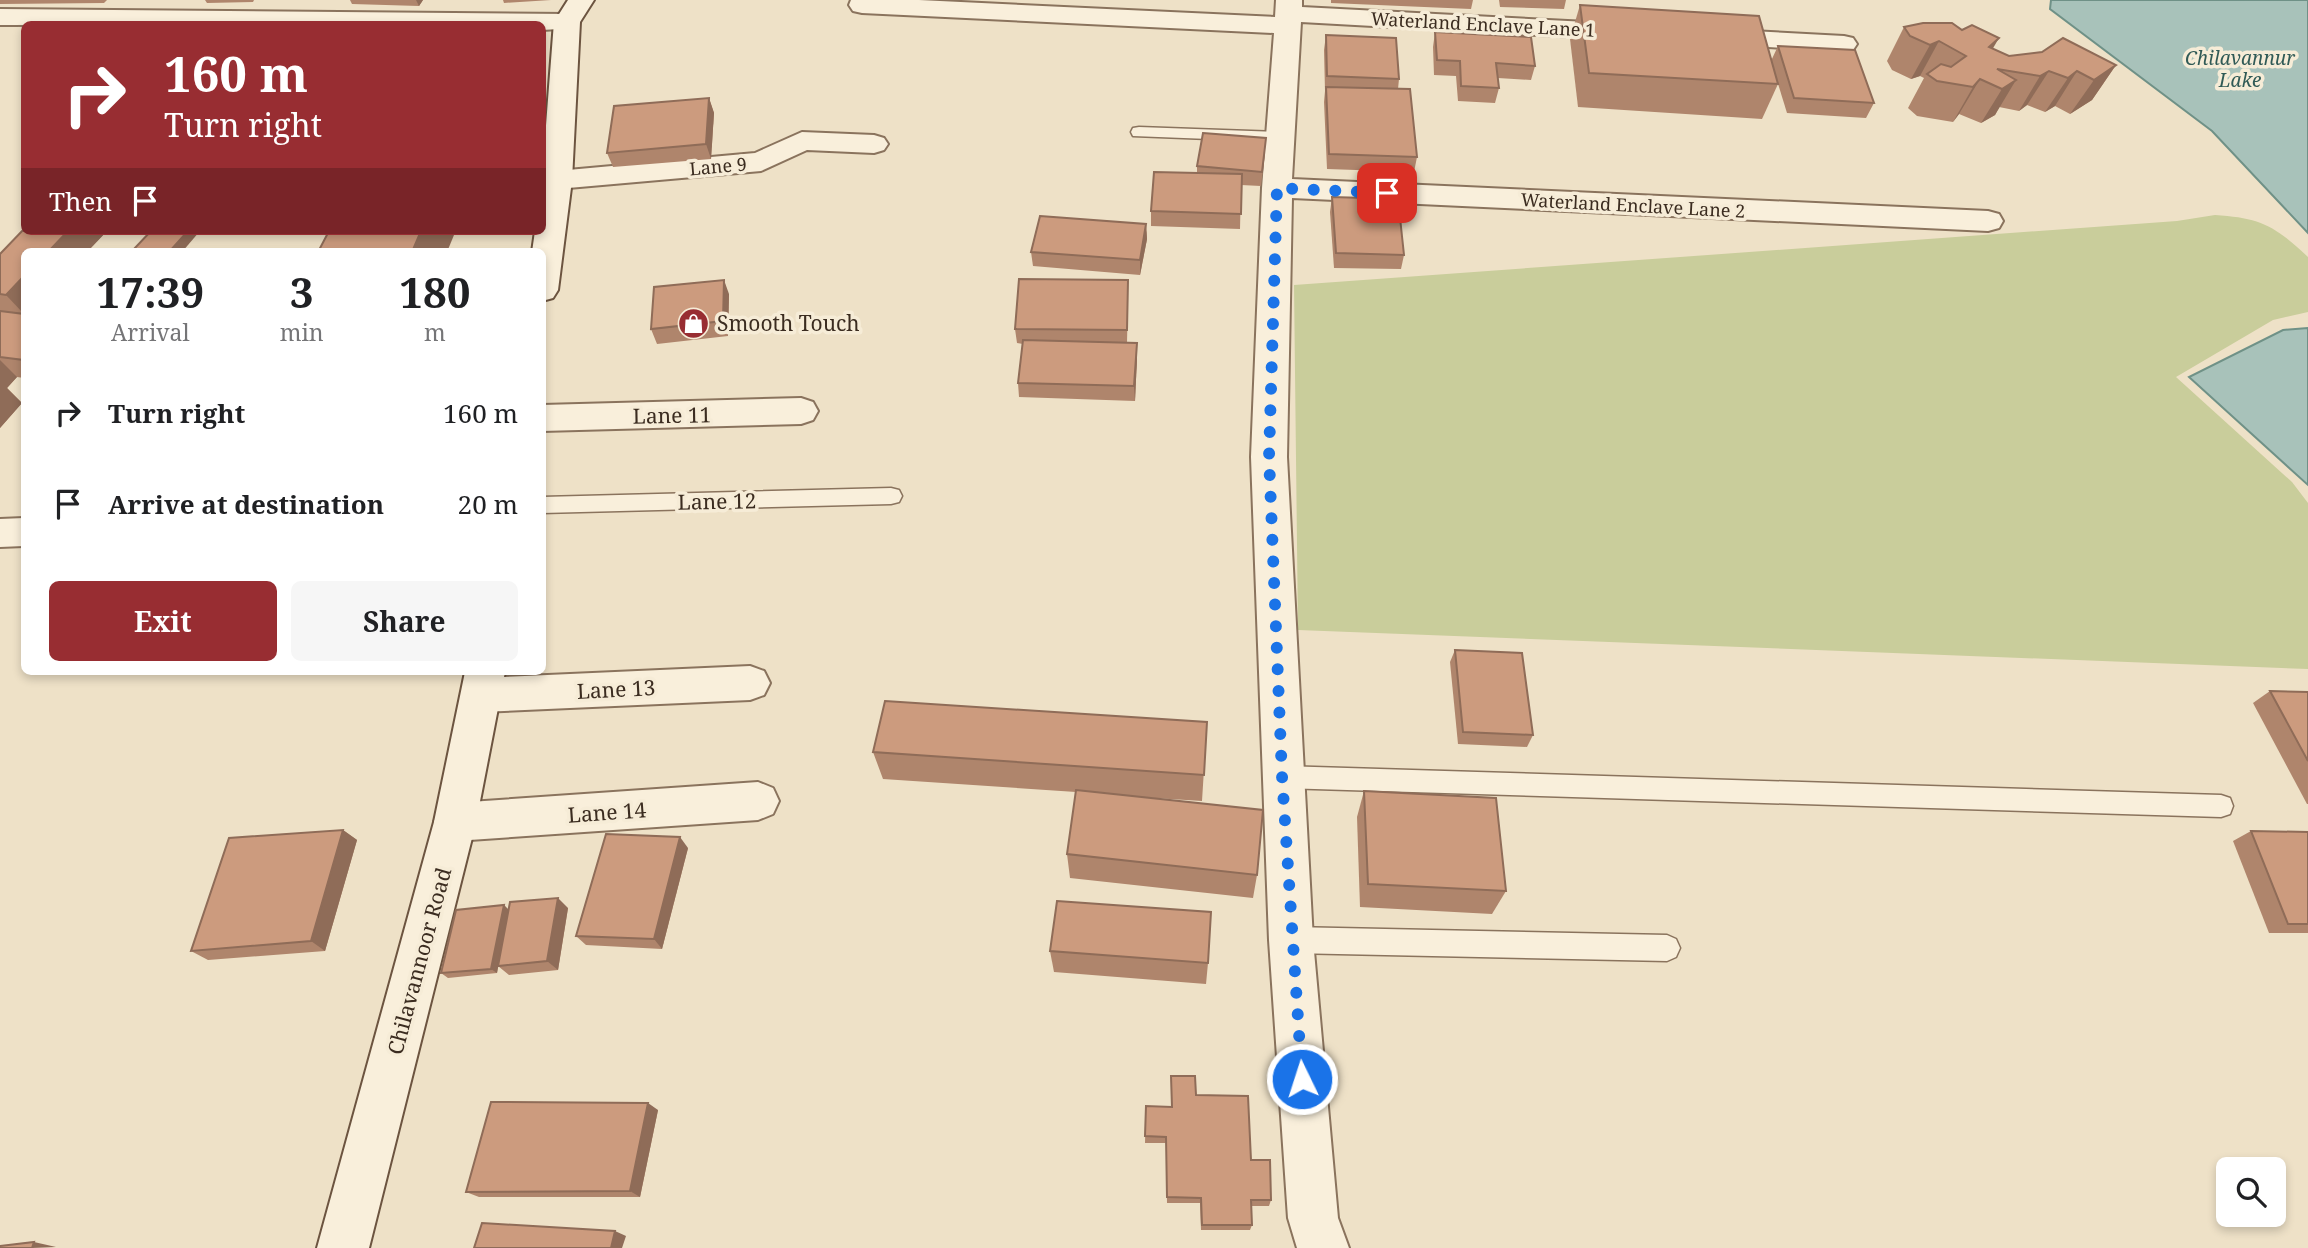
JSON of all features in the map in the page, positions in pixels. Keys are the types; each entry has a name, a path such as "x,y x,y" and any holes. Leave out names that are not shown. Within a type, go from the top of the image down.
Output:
{"street":[{"name":"Waterland Enclave Lane 1","path":"864,0 862,5 1289,13 1650,33"},
{"path":"0,17 574,11 557,180 548,211 545,248"},
{"path":"1289,13 1277,188 1269,457 1282,776 1292,940 1313,1218 1323,1248"},
{"path":"1692,36 1844,44"},
{"name":"Lane 9","path":"557,180 761,162 802,141 874,145"},
{"name":"Waterland Enclave Lane 2","path":"1277,188 1988,221"},
{"name":"Lane 11","path":"546,418 801,411"},
{"path":"0,533 21,532"},
{"name":"Lane 13","path":"483,684 750,683"},
{"name":"Chilavannoor Road","path":"343,1248 455,822 483,684"},
{"name":"Lane 14","path":"455,822 758,801"}],"lane":[{"path":"1139,132 1282,141"},
{"path":"1191,143 1282,141"},
{"name":"Lane 12","path":"546,505 891,496"},
{"path":"1282,776 2221,806"},
{"path":"1292,940 1667,948"}],"green space":[{"path":"2215,215 2244,218 2266,225 2308,257 2308,312 2273,320 2176,377 2292,482 2308,503 2308,669 1298,630 1294,285 2177,221"}],"water":[{"name":"Chilavannur Lake","path":"2051,0 2308,0 2308,233 2212,131 2050,9"},
{"path":"2308,328 2308,485 2189,377 2283,330"}],"building":[{"path":"1580,5 1759,16 1778,84 1589,73"},
{"path":"1923,23 1952,23 1962,30 1972,25 1999,38 1989,47 2009,56 2042,52 2063,38 2116,65 2094,80 2077,71 2068,78 2049,71 2040,76 1997,69 2016,80 2002,89 1980,79 1973,87 1937,81 1927,74 1941,64 1951,67 1966,56 1939,41 1930,45 1910,36 1904,27"},
{"path":"1435,32 1531,37 1535,66 1496,63 1499,88 1461,86 1460,61 1437,60"},
{"path":"1326,35 1396,38 1399,79 1327,76"},
{"path":"1778,46 1855,50 1874,103 1794,98"},
{"path":"1326,87 1410,89 1417,157 1329,154"},
{"path":"709,98 706,144 607,153 614,106"},
{"path":"1203,133 1266,138 1262,172 1197,166"},
{"path":"1154,172 1242,174 1241,214 1151,211"},
{"path":"1332,197 1398,199 1404,255 1336,253"},
{"path":"1040,216 1146,224 1140,260 1031,252"},
{"path":"21,232 21,235 64,235 52,248 21,248 21,279 6,295 0,294 0,254"},
{"path":"147,235 184,235 173,248 135,248"},
{"path":"327,235 419,235 414,248 320,248"},
{"path":"1019,279 1128,280 1127,330 1015,329"},
{"path":"724,280 723,321 651,329 654,287"},
{"path":"0,311 21,314 21,360 0,357"},
{"path":"1023,340 1137,343 1134,386 1018,383"},
{"path":"1455,650 1522,653 1533,735 1463,732"},
{"path":"2270,691 2308,692 2308,761"},
{"path":"885,701 1207,722 1204,775 873,752"},
{"path":"1076,790 1263,810 1257,875 1067,854"},
{"path":"1364,791 1496,798 1506,891 1368,884"},
{"path":"343,830 311,941 191,951 229,838"},
{"path":"2251,831 2308,832 2308,924 2288,924"},
{"path":"606,834 680,837 654,939 576,936"},
{"path":"558,898 547,961 498,966 510,902"},
{"path":"1057,901 1211,912 1208,963 1050,951"},
{"path":"504,905 491,969 441,973 456,910"},
{"path":"1171,1076 1195,1076 1196,1095 1248,1096 1251,1160 1270,1160 1271,1200 1251,1200 1252,1225 1202,1225 1201,1198 1167,1197 1166,1137 1145,1136 1146,1106 1172,1107"},
{"path":"491,1102 648,1103 630,1191 466,1192"},
{"path":"482,1223 615,1231 611,1248 474,1248"},
{"path":"34,1242 32,1248 0,1248 0,1246"}],"place":[{"name":"Smooth Touch","path":"694,323"}],"route":[{"path":"1302,1079 1282,776 1269,457 1277,188 1387,193"}]}
